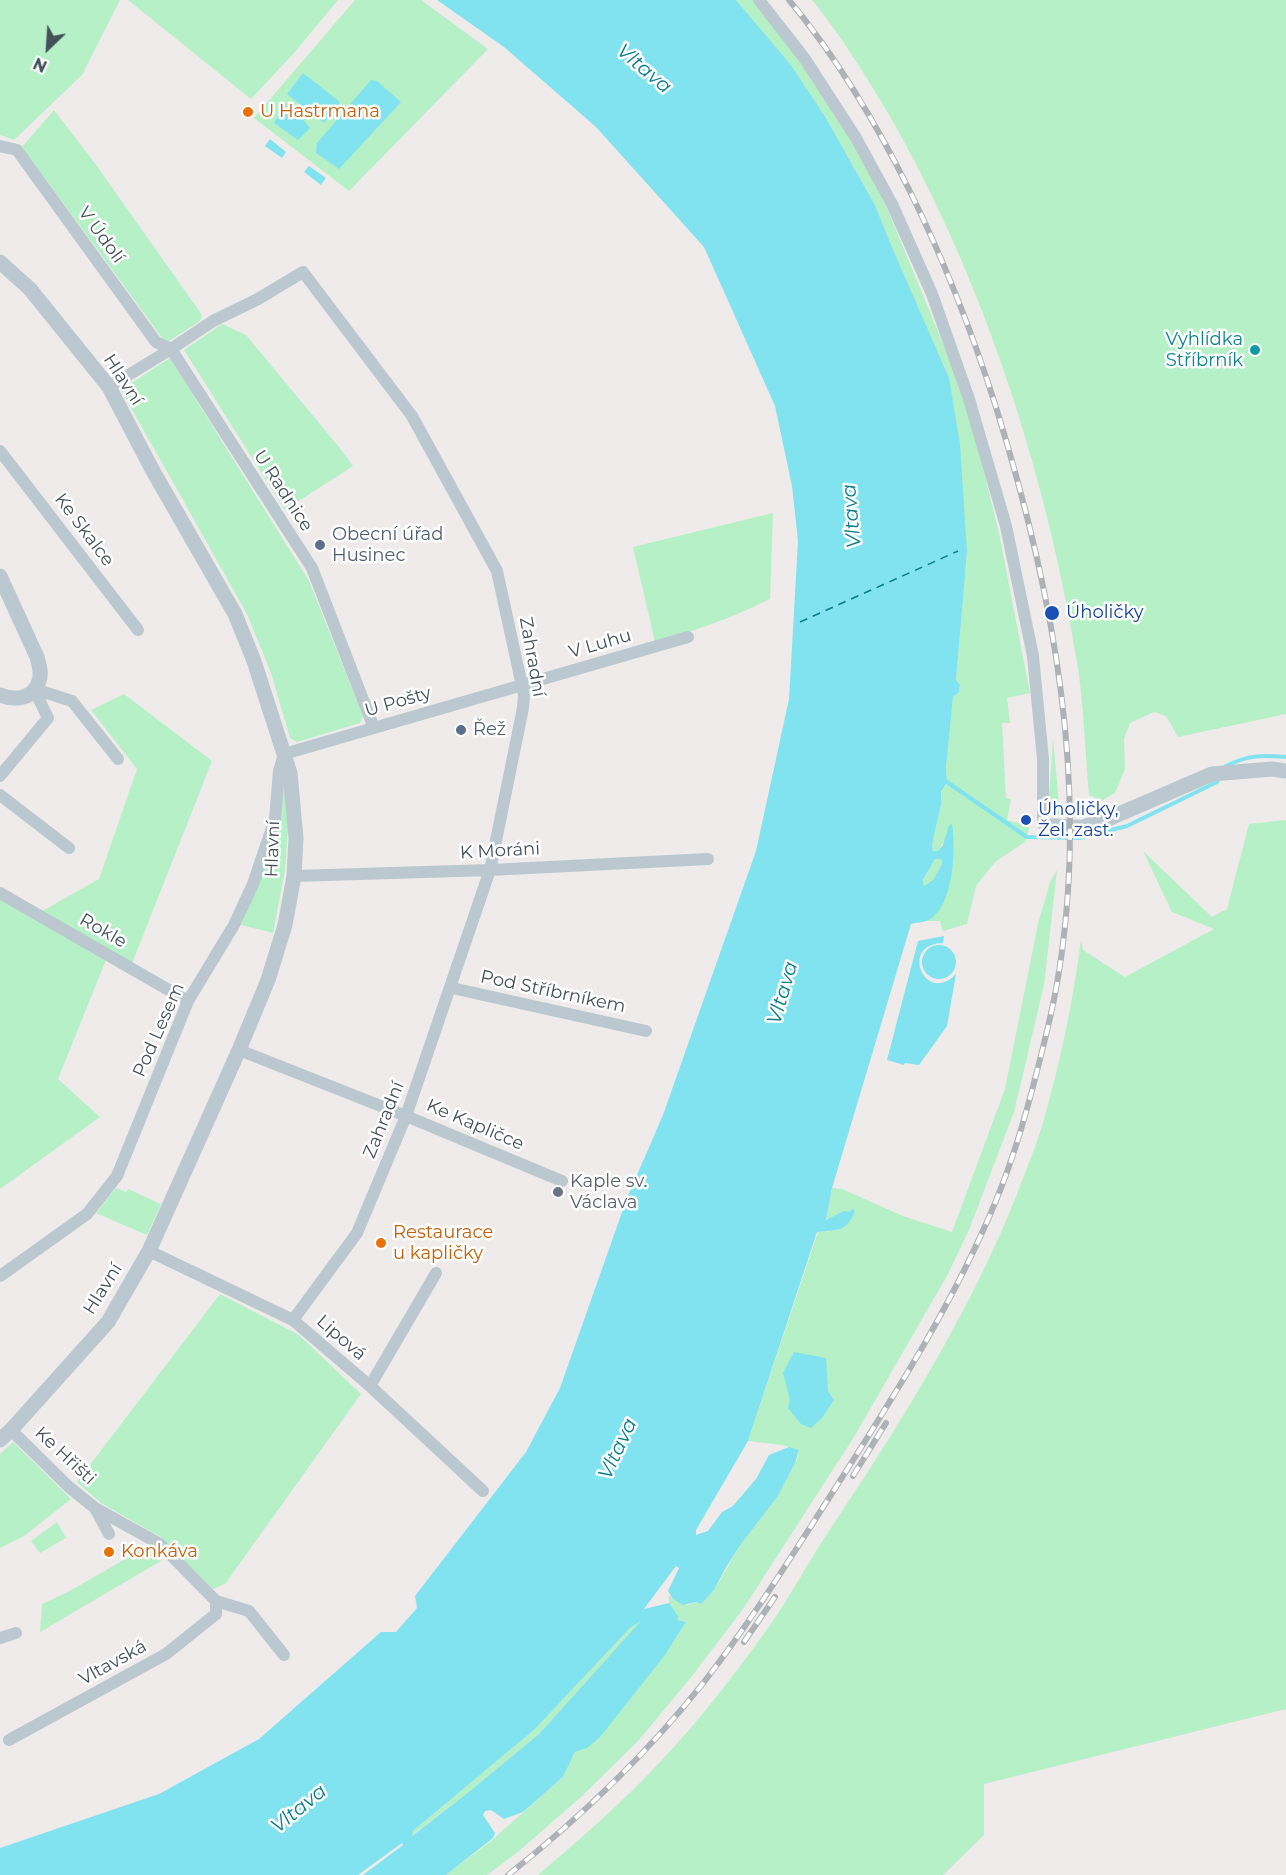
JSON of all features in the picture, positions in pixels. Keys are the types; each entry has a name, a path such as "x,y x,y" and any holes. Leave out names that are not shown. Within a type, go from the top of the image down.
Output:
{"street":[{"path":"759,0 805,59 856,138 892,204 932,294 969,399 1002,515 1033,656 1043,759 1043,824 1086,826 1219,773 1272,769 1286,771"},
{"name":"V Údolí","path":"0,146 17,150 156,342 171,349"},
{"name":"Hlavní","path":"0,262 30,290 109,387 153,471 235,614 254,661 290,773 296,838 294,876 285,925 268,980 240,1050 149,1251 108,1322 6,1435"},
{"name":"Zahradní","path":"109,387 213,321 303,273 412,416 497,571 524,695 490,870 452,988 406,1116 357,1233 293,1320"},
{"name":"U Radnice","path":"171,349 312,568 374,728"},
{"name":"Ke Skalce","path":"0,451 138,630"},
{"path":"0,576 37,657 40,680 34,689 20,699 0,695"},
{"name":"V Luhu","path":"521,686 688,637"},
{"name":"U Pošty","path":"284,754 521,686"},
{"path":"34,689 72,701 118,759"},
{"path":"0,776 48,718 34,689"},
{"name":"Pod Lesem","path":"0,1276 87,1214 117,1176 188,1001 234,925 253,884 275,819 279,771 284,754"},
{"path":"0,795 69,848"},
{"name":"K Moráni","path":"294,876 490,870 708,859"},
{"name":"Rokle","path":"0,893 188,1001"},
{"name":"Pod Stříbrníkem","path":"452,988 646,1031"},
{"name":"Ke Kapličce","path":"240,1050 562,1181"},
{"name":"Lipová","path":"149,1251 293,1320 370,1386 483,1491"},
{"path":"370,1386 436,1272"},
{"name":"Ke Hřišti","path":"6,1435 95,1508 160,1544 216,1601 249,1611 284,1655"},
{"name":"Ke Hřišti","path":"95,1508 109,1534"},
{"name":"Vltavská","path":"9,1740 166,1654 216,1614 216,1601"},
{"path":"0,1638 16,1633"}],"green space":[{"path":"0,0 120,0 82,75 14,140 0,135"},
{"path":"128,0 338,0 294,53 251,99"},
{"path":"355,0 421,0 488,49 349,191 254,118"},
{"path":"736,0 754,0 801,57 872,172 966,399 999,533 1030,693 1007,698 1010,723 1002,723 1006,798 1011,799 1007,820 1030,826 1025,842 995,862 976,886 967,924 943,931 940,921 928,921 937,911 948,889 952,829 938,851 933,851 932,845 941,805 941,792 947,782 946,768 953,697 959,692 960,686 956,680 967,552 894,252 875,205 826,118 789,64"},
{"path":"812,0 1286,0 1286,714 1178,737 1166,716 1154,712 1130,723 1124,739 1125,769 1115,793 1101,801 1089,795 1080,684 1065,597 1030,453 1008,382 954,243 922,177 888,113 833,27"},
{"path":"54,110 94,162 202,315 200,321 166,343 22,147"},
{"path":"222,324 246,335 353,466 285,510 184,350"},
{"path":"170,358 309,581 363,716 360,723 297,742 290,738 271,673 247,614 121,390"},
{"path":"773,513 770,599 713,624 655,642 633,547"},
{"path":"124,694 212,761 131,966 37,914 99,879 137,769 91,710"},
{"path":"1053,738 1060,815 1048,814"},
{"path":"285,776 289,815 285,870 273,933 241,925 278,831 281,784"},
{"path":"1286,820 1286,1709 984,1784 984,1835 943,1875 538,1875 646,1777 730,1680 776,1615 887,1442 938,1356 985,1268 1024,1176 1042,1126 1061,1053 1081,940 1083,950 1125,977 1214,929 1172,912 1143,851 1212,917 1227,909 1249,824"},
{"path":"935,859 941,859 942,864 933,880 924,886 923,881"},
{"path":"1057,870 1044,985 1014,1112 969,1230 948,1274 854,1437 743,1609 639,1740 581,1797 518,1852 487,1875 446,1875 491,1841 563,1777 575,1752 587,1748 673,1643 686,1622 678,1620 669,1603 669,1595 688,1605 696,1602 700,1604 714,1590 741,1544 778,1496 799,1451 783,1445 748,1441 818,1232 841,1229 849,1223 855,1211 826,1221 832,1188 842,1189 903,1216 952,1232 1005,1089 1038,924 1050,882"},
{"path":"0,898 106,960 58,1079 100,1117 0,1189"},
{"path":"116,1188 126,1192 128,1189 161,1204 147,1235 96,1213"},
{"path":"220,1294 299,1335 361,1394 225,1584 213,1589 161,1537 101,1503 77,1482"},
{"path":"13,1442 71,1499 24,1536 0,1548 0,1454"},
{"path":"57,1522 66,1538 40,1553 31,1541"},
{"path":"146,1547 161,1561 40,1632 42,1604 68,1592"},
{"path":"644,1619 539,1734 411,1836 413,1831 535,1729 630,1628"}],"water":[{"name":"Vltava","path":"437,0 736,0 790,64 826,118 875,205 949,378 960,444 967,552 956,680 960,685 959,692 953,697 946,768 947,782 941,792 941,805 932,845 933,851 938,851 943,845 949,825 952,824 954,847 948,890 937,913 927,921 911,924 832,1188 826,1220 844,1211 849,1212 853,1209 855,1211 849,1223 841,1229 817,1232 748,1441 696,1530 696,1535 708,1531 722,1512 733,1506 756,1479 769,1455 789,1447 799,1450 778,1496 741,1544 714,1590 701,1604 696,1602 683,1605 673,1599 668,1591 679,1568 676,1566 644,1609 669,1603 678,1616 678,1620 686,1622 665,1655 600,1737 587,1748 575,1752 563,1777 523,1812 504,1819 491,1810 485,1811 483,1815 495,1833 493,1838 446,1875 363,1875 403,1845 402,1843 358,1875 0,1875 0,1848 159,1794 259,1739 381,1632 396,1632 417,1608 415,1596 526,1452 560,1388 627,1198 663,1115 756,851 789,699 798,541 792,486 775,406 704,247 596,127 504,47","holes":["935,859 941,859 942,864 933,880 924,886 923,880","641,1621 539,1734 412,1836 413,1831 535,1729 630,1628"]},
{"path":"303,73 340,102 324,123 287,94"},
{"path":"371,80 377,81 401,102 339,169 316,153 317,143"},
{"path":"285,104 310,128 298,140 274,123"},
{"path":"270,139 286,152 282,158 265,146"},
{"path":"309,166 326,178 321,185 304,172"},
{"path":"944,936 943,943 929,946 922,953 919,962 921,971 927,979 935,983 945,982 956,974 947,1026 919,1065 905,1063 904,1065 887,1060 918,941"},
{"path":"939,945 951,950 956,962 951,974 939,979 927,974 922,962 927,950"},
{"path":"794,1352 826,1358 828,1391 834,1400 822,1418 811,1428 801,1424 788,1408 790,1399 783,1373"}],"waterway":[{"path":"1226,766 1255,757 1286,757"},
{"path":"943,782 947,782 1027,837 1080,838 1127,826 1217,782 1219,778"}],"ferry route":[{"path":"800,622 958,551"}],"railway":[{"path":"508,1875 612,1784 659,1735 704,1682 769,1591 897,1390 960,1279 1002,1187 1028,1104 1056,989 1066,915 1070,841 1068,767 1061,693 1050,620 1016,475 995,404 957,298 910,192 854,91 823,44 789,0"},
{"path":"853,1476 886,1423"},
{"path":"744,1642 775,1597"}],"place":[{"name":"U Hastrmana","path":"248,112"},
{"name":"Vyhlídka Stříbrník","path":"1255,350"},
{"name":"Obecní úřad Husinec","path":"320,545"},
{"name":"Úholičky","path":"1052,613"},
{"name":"Řež","path":"461,730"},
{"name":"Úholičky, Žel. zast.","path":"1026,820"},
{"name":"Kaple sv. Václava","path":"558,1192"},
{"name":"Restaurace u kapličky","path":"381,1243"},
{"name":"Konkáva","path":"109,1552"}]}
